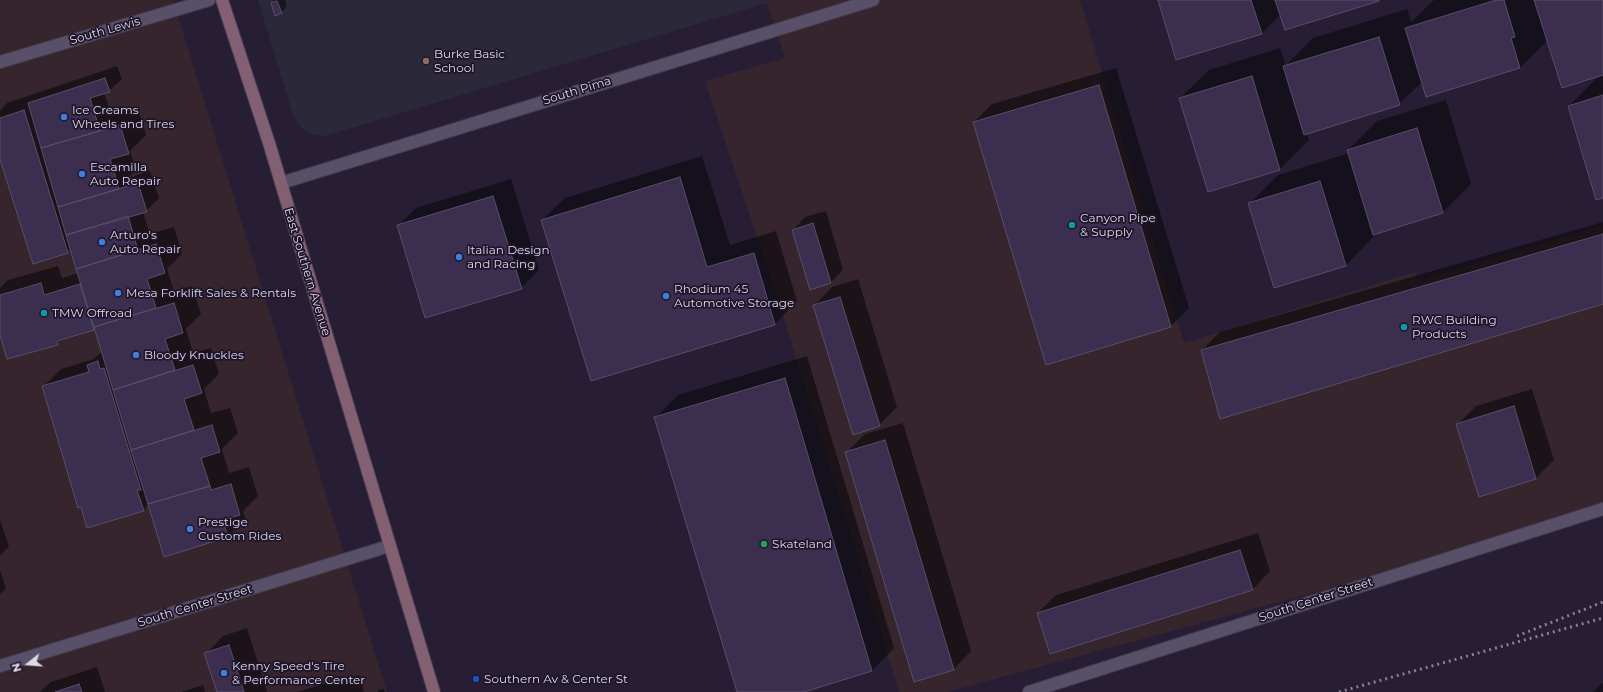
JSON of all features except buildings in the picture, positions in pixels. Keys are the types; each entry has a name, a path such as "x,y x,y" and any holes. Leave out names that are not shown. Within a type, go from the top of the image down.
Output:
{"main road":[{"name":"East Southern Avenue","path":"222,0 280,183 434,692"}],"street":[{"name":"South Lewis","path":"0,62 209,0"},
{"name":"South Pima","path":"280,183 873,0"},
{"name":"South Center Street","path":"1029,692 1603,509"},
{"name":"South Center Street","path":"0,666 389,546"}],"shaded area":[{"path":"0,0 173,0 387,692 0,692"},
{"name":"Burke Basic School","path":"258,0 766,0 767,3 325,136 312,134 301,127 294,118"},
{"path":"766,0 1080,0 1184,343 1415,272 1418,281 1603,225 1603,514 947,692 899,692 787,328 705,81 785,58"}],"railway":[{"path":"1517,636 1603,602"},
{"path":"1339,692 1603,618"}],"place":[{"name":"Burke Basic School","path":"426,61"},
{"name":"Ice Creams Wheels and Tires","path":"64,117"},
{"name":"Escamilla Auto Repair","path":"82,174"},
{"name":"Canyon Pipe & Supply","path":"1072,225"},
{"name":"Arturo's Auto Repair","path":"102,242"},
{"name":"Italian Design and Racing","path":"459,257"},
{"name":"Mesa Forklift Sales & Rentals","path":"118,293"},
{"name":"Rhodium 45 Automotive Storage","path":"666,296"},
{"name":"TMW Offroad","path":"44,313"},
{"name":"RWC Building Products","path":"1404,327"},
{"name":"Bloody Knuckles","path":"136,355"},
{"name":"Prestige Custom Rides","path":"190,529"},
{"name":"Skateland","path":"764,544"},
{"name":"Kenny Speed's Tire & Performance Center","path":"224,673"},
{"name":"Southern Av & Center St","path":"476,679"}]}
